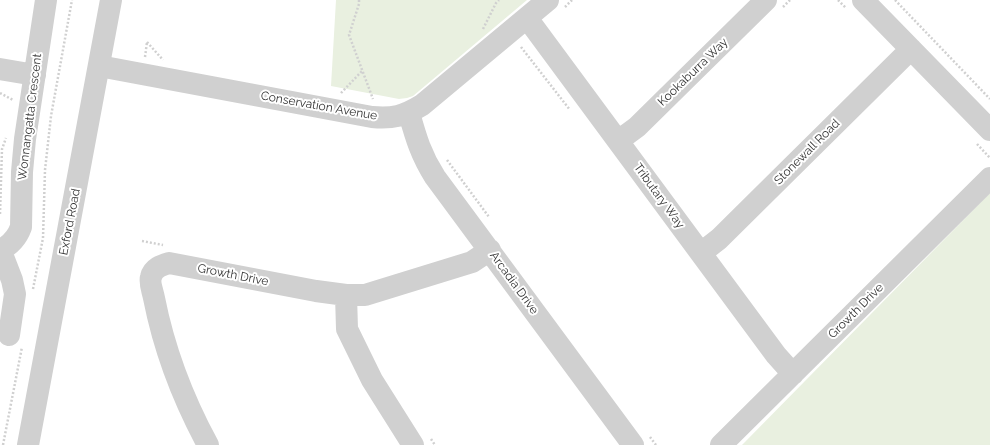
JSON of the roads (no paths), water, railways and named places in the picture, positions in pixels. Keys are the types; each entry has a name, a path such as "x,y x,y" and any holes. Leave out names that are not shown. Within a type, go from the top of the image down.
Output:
{"street":[{"name":"Wonnangatta Crescent","path":"8,335 15,294 12,280 0,249 8,247 14,241 21,227 21,193 25,139 46,0"},
{"name":"Exford Road","path":"28,445 111,0"},
{"name":"Conservation Avenue","path":"99,66 372,117 395,117 409,113 422,105 548,0"},
{"name":"Kookaburra Way","path":"618,141 637,127 766,0"},
{"path":"863,0 990,130"},
{"name":"Tributary Way","path":"527,18 776,355 792,374"},
{"name":"Stonewall Road","path":"701,253 719,239 911,49"},
{"path":"0,69 35,75"},
{"name":"Arcadia Drive","path":"409,113 420,150 435,177 490,250 640,439"},
{"name":"Growth Drive","path":"721,445 990,178"},
{"name":"Growth Drive","path":"208,445 185,399 166,345 156,308 151,276 161,265 169,263 316,291 346,295 365,295 472,262 490,250"},
{"path":"346,295 347,329 372,380 413,445"}]}
